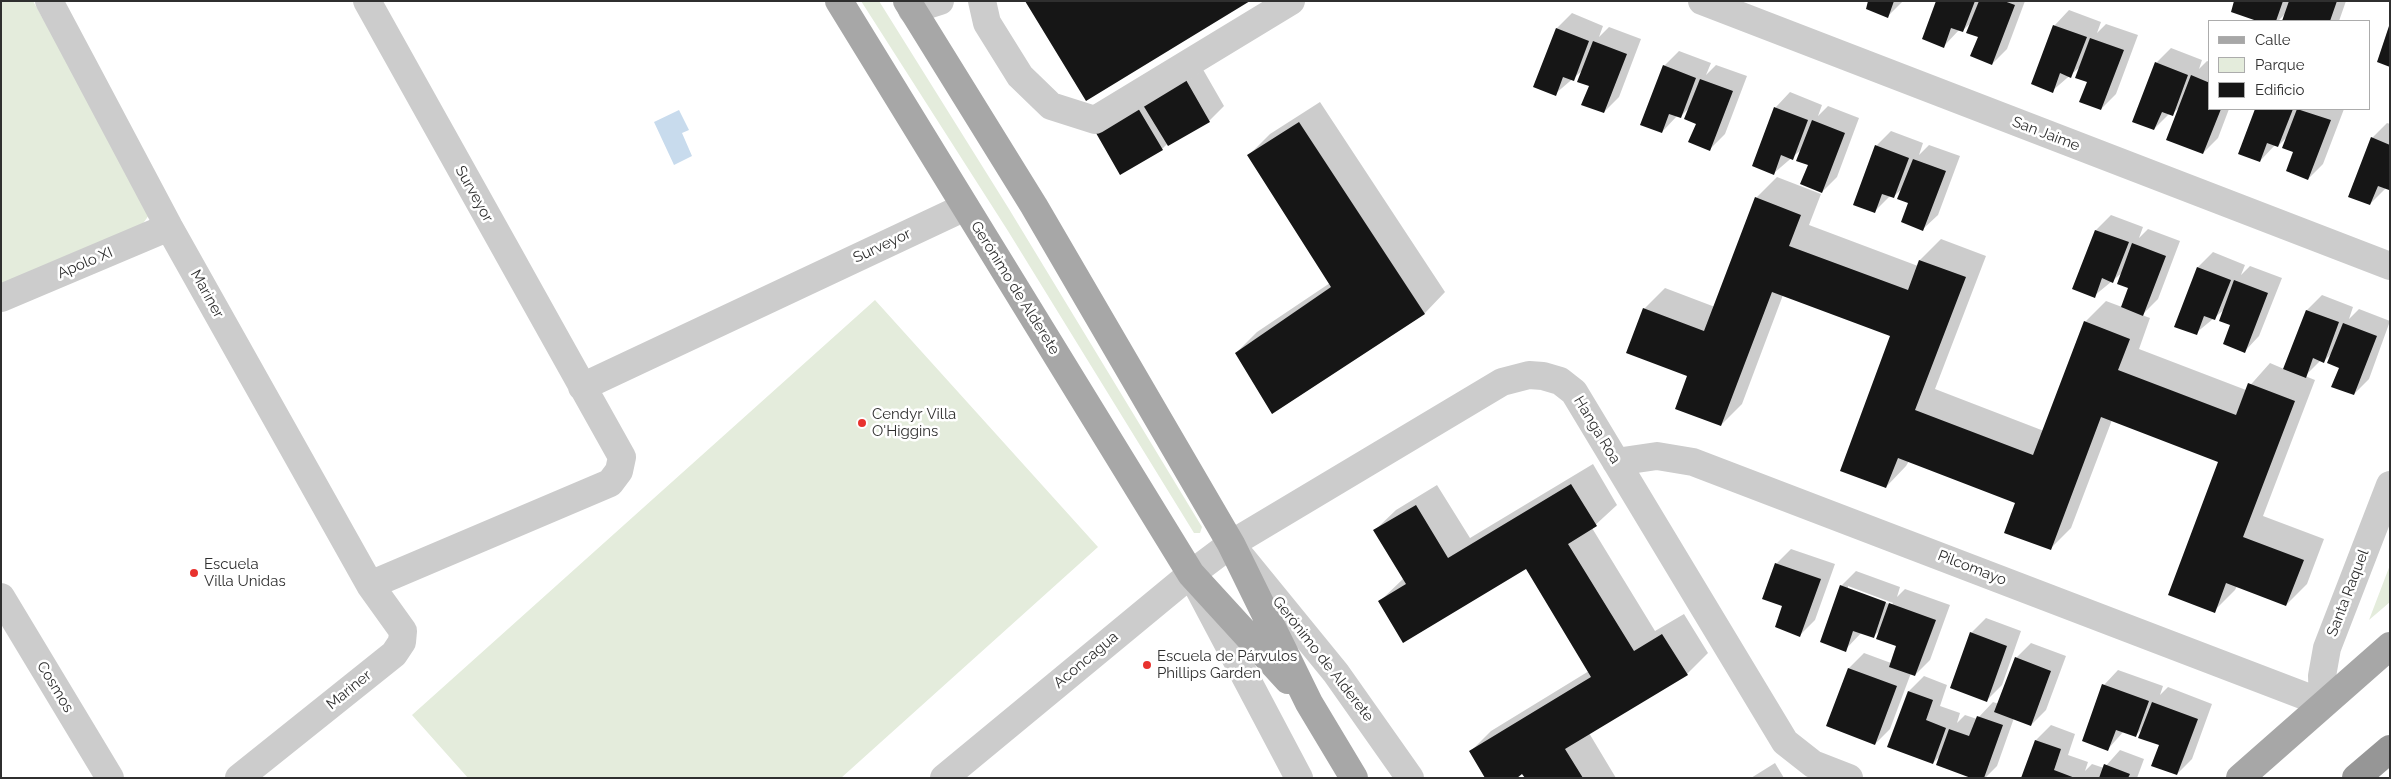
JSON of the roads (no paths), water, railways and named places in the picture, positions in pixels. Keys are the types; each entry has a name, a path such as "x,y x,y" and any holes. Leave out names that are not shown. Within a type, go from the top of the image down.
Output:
{"highway":[{"path":"2356,778 2390,749"}],"main road":[{"name":"Gerónimo de Alderete","path":"839,1 1191,574 1309,703"},
{"name":"Gerónimo de Alderete","path":"909,6 1034,206 1230,544 1309,703 1354,778"},
{"path":"2240,778 2390,646"}],"street":[{"name":"Mariner","path":"49,1 169,227 370,585 403,631 402,642 394,654 239,778"},
{"name":"Surveyor","path":"367,1 622,457 619,471 610,483 370,585"},
{"path":"909,6 940,1"},
{"path":"982,1 987,23 1020,76 1051,106 1095,120 1291,1"},
{"name":"San Jaime","path":"1702,1 2390,266"},
{"name":"Surveyor","path":"582,387 965,207"},
{"name":"Apolo XI","path":"1,298 169,227"},
{"name":"Hanga Roa","path":"1230,544 1502,382 1515,377 1529,375 1543,376 1560,381 1574,392 1785,742 1813,764 1849,778"},
{"name":"Pilcomayo","path":"1616,462 1658,456 1693,462 2323,703"},
{"name":"Santa Raquel","path":"2323,703 2322,676 2327,648 2390,486"},
{"name":"Aconcagua","path":"944,778 1230,544"},
{"name":"Gerónimo de Alderete","path":"1230,544 1285,608 1336,673 1410,778"},
{"name":"Gerónimo de Alderete","path":"1191,574 1298,778"},
{"name":"Cosmos","path":"1,597 110,778"}],"water":[{"path":"679,110 689,130 682,133 692,156 674,165 654,122"}],"place":[{"name":"Cendyr Villa O'Higgins","path":"862,423"},
{"name":"Escuela Villa Unidas","path":"194,573"},
{"name":"Escuela de Párvulos Phillips Garden","path":"1147,665"}]}
